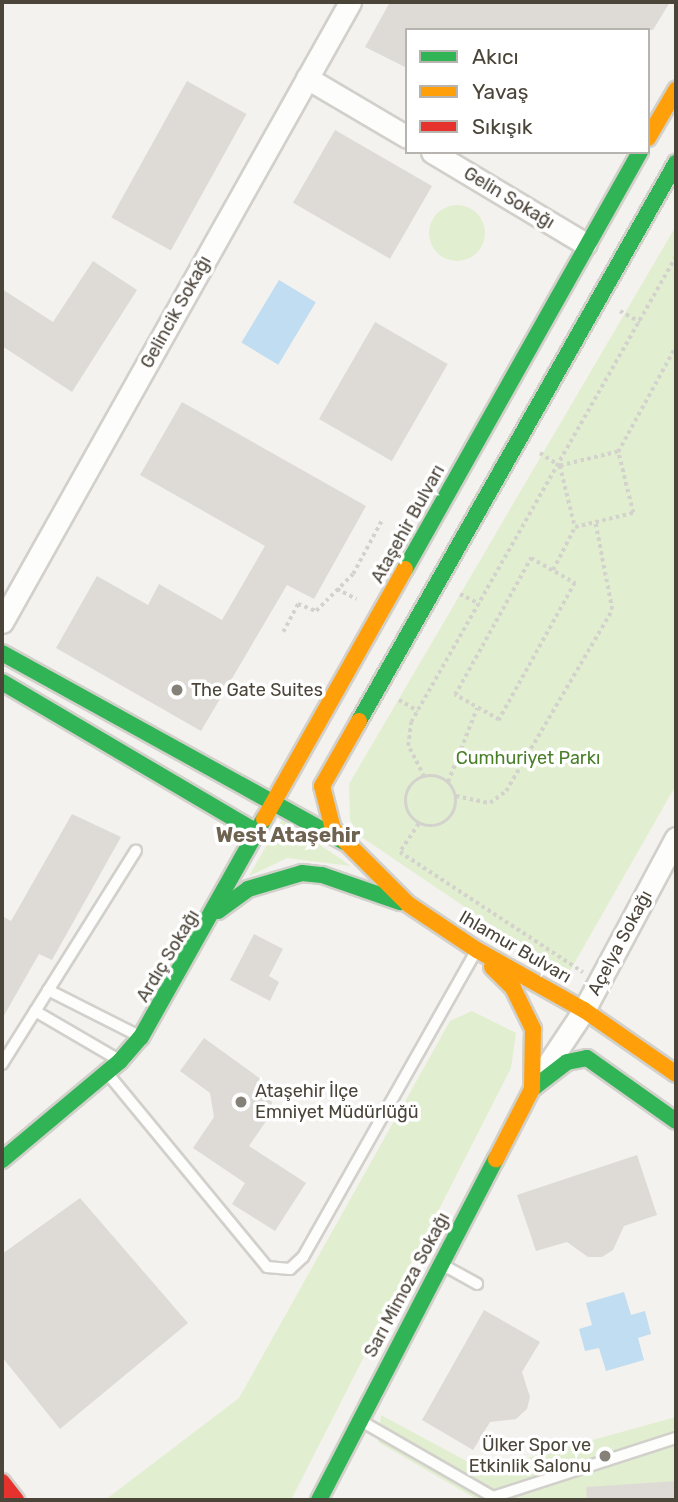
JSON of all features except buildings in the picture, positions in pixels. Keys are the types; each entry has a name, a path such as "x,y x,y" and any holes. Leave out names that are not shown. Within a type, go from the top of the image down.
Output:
{"main road":[{"path":"650,135 676,90"},
{"name":"Ataşehir Bulvarı","path":"212,916 586,244 639,154"},
{"path":"344,842 327,809 322,786 326,773 676,163"},
{"path":"2,653 344,842"},
{"path":"2,682 257,832"},
{"name":"Ihlamur Bulvarı","path":"344,842 408,904 477,950 584,1010 676,1074"},
{"name":"Ardıç Sokağı","path":"2,1160 120,1061 141,1037 212,916 248,889 302,873 322,875 408,904"},
{"path":"477,950 525,1006 533,1029 532,1089"},
{"path":"532,1089 567,1062 587,1058 676,1121"},
{"name":"Sarı Mimoza Sokağı","path":"319,1500 532,1089"},
{"path":"2,1482 16,1500"}],"street":[{"name":"Gelincik Sokağı","path":"2,622 350,2"},
{"path":"307,78 405,136"},
{"name":"Gelin Sokağı","path":"435,154 586,244"},
{"name":"Açelya Sokağı","path":"532,1089 584,1010 676,838"}],"lane":[{"path":"2,1063 136,850"},
{"path":"106,1072 267,1267 290,1269 303,1257 477,950"},
{"path":"48,990 141,1037"},
{"path":"35,1011 120,1061"},
{"path":"440,1264 477,1284"},
{"path":"359,1420 494,1498 676,1438"}],"path":[{"path":"424,777 408,746 411,722 560,466 676,256"},
{"path":"575,527 633,513 618,452 676,346"},
{"path":"518,439 560,466 575,527 553,570"},
{"path":"560,466 618,452"},
{"path":"283,632 298,604 316,611 353,574 382,520"},
{"path":"456,796 450,819 435,827 419,824 406,803 410,787 424,777 447,782 456,796 491,803 506,791 612,610 595,522"},
{"path":"531,558 553,570 575,583 499,720 455,695 531,558"},
{"path":"447,782 477,708"},
{"path":"419,824 400,852 560,960"}],"green space":[{"path":"451,205 463,205 477,213 485,227 483,244 477,253 463,261 451,261 434,249 429,239 429,227 441,210"},
{"name":"Cumhuriyet Parkı","path":"676,226 676,785 567,976 360,836 350,820 349,784"},
{"path":"282,819 351,866 287,858 249,876"},
{"path":"472,1011 516,1033 511,1068 291,1500 105,1500 239,1398 450,1021"},
{"name":"Ülker Spor ve Etkinlik Salonu","path":"381,1415 483,1470 676,1417 676,1500 478,1500 378,1442"}],"water":[{"path":"279,280 316,302 278,365 241,343"},
{"path":"624,1292 631,1315 645,1311 651,1334 638,1338 644,1360 606,1371 599,1348 585,1351 579,1329 592,1325 586,1303"}],"traffic: fast":[{"path":"405,569 639,154"},
{"path":"359,721 676,163"},
{"path":"2,653 344,842"},
{"path":"2,682 257,832"},
{"path":"2,1160 120,1061 141,1037 264,819"},
{"path":"218,911 248,889 302,873 322,875 400,902"},
{"path":"532,1089 567,1062 587,1058 676,1121"},
{"path":"319,1500 496,1159"}],"traffic: slow":[{"path":"650,135 676,90"},
{"path":"264,819 405,569"},
{"path":"359,721 322,786 333,829 408,904 477,950 584,1010 676,1074"},
{"path":"492,967 513,988 533,1029 532,1089 496,1159"}],"traffic: jam":[{"path":"2,1482 16,1500"}],"place":[{"name":"The Gate Suites","path":"177,690"},
{"name":"Ataşehir İlçe Emniyet Müdürlüğü","path":"241,1102"},
{"name":"Ülker Spor ve Etkinlik Salonu","path":"605,1456"}],"district":[{"name":"West Ataşehir","path":"288,835"}]}
